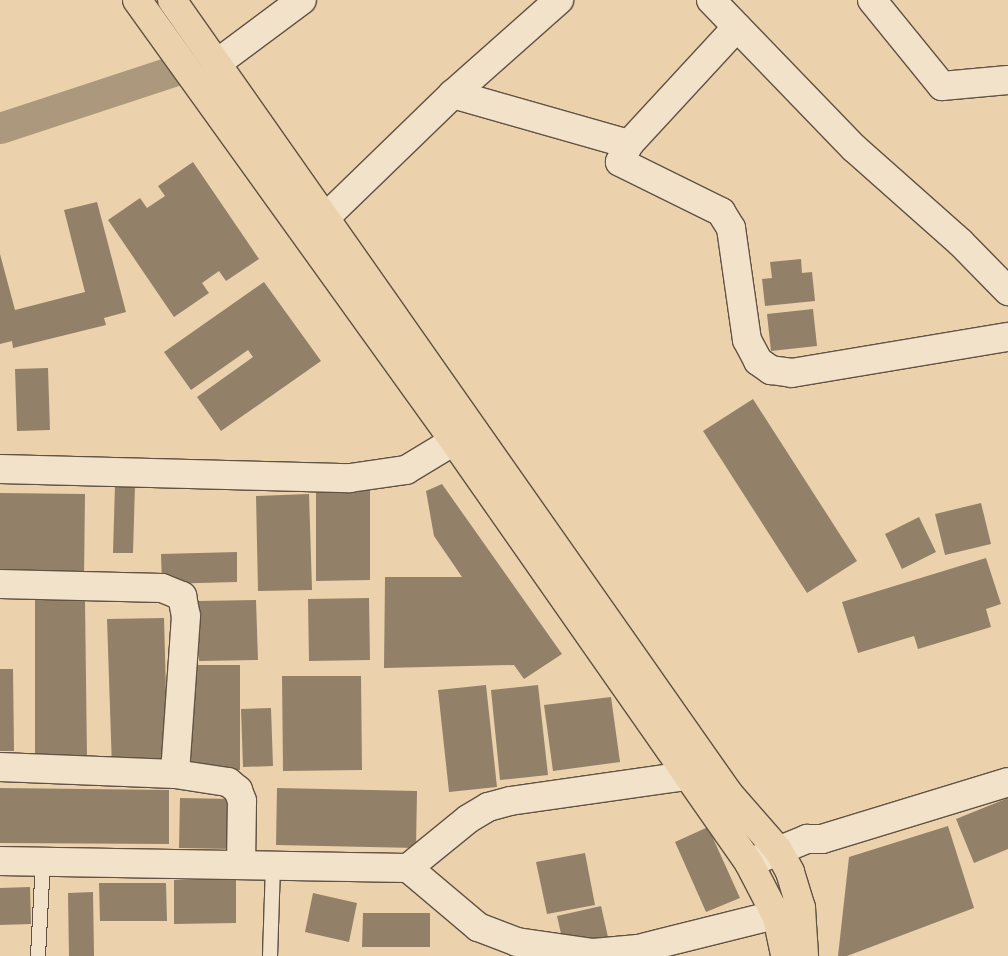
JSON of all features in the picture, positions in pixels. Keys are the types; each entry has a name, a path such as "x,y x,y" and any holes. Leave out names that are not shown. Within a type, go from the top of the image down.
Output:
{"highway":[{"path":"137,0 454,441 685,776 749,864 762,887 789,913 804,956"},
{"path":"172,0 729,794 784,861 789,913 785,956"}],"street":[{"path":"216,64 302,0"},
{"path":"325,218 453,94 559,0"},
{"path":"710,0 854,148 960,242 1008,291"},
{"path":"872,0 942,86 1008,80"},
{"path":"737,27 624,151 622,166 652,176 720,212 731,228 747,340 758,361 771,370 792,373 1008,337"},
{"path":"453,94 624,151"},
{"path":"0,469 350,478 406,470 454,441"},
{"path":"0,584 162,588 182,596 186,616 175,774"},
{"path":"0,767 175,774 212,778 228,782 238,790 242,801 241,864"},
{"path":"408,868 468,819 488,807 510,801 685,776"},
{"path":"762,887 784,861 807,839 822,838 1008,782"},
{"path":"0,861 273,864 408,868 478,927 517,942 584,951 638,949 789,913"},
{"path":"749,864 784,861"}],"lane":[{"path":"38,956 43,862"},
{"path":"270,956 273,864"}],"building":[{"path":"193,162 259,259 226,281 219,271 202,283 209,293 174,317 108,220 140,198 147,208 165,196 158,186"},
{"path":"97,202 126,312 104,318 106,325 13,348 12,341 0,344 0,254 15,310 85,292 64,210"},
{"path":"801,259 802,273 812,272 815,301 765,306 762,279 772,278 770,262"},
{"path":"264,282 321,361 221,431 197,397 253,357 248,350 191,390 164,352"},
{"path":"813,309 817,346 771,351 767,314"},
{"path":"48,368 50,430 17,431 15,369"},
{"path":"753,399 857,561 807,593 703,431"},
{"path":"115,484 135,485 133,553 113,553"},
{"path":"442,484 562,654 524,679 514,665 384,668 385,577 462,577 434,536 426,491"},
{"path":"370,489 370,580 316,581 316,490"},
{"path":"0,493 85,494 84,577 0,576"},
{"path":"309,494 312,590 258,591 256,496"},
{"path":"981,503 991,544 945,555 935,514"},
{"path":"919,517 936,552 902,569 885,534"},
{"path":"237,552 237,582 162,584 161,554"},
{"path":"986,558 1001,604 986,609 991,627 918,649 914,636 858,653 842,602"},
{"path":"369,598 370,660 309,661 308,599"},
{"path":"35,600 85,600 87,760 35,760"},
{"path":"256,600 258,660 199,661 198,601"},
{"path":"164,618 168,767 112,768 107,619"},
{"path":"184,665 240,665 240,770 184,770"},
{"path":"0,669 13,669 14,751 0,751"},
{"path":"282,676 361,676 362,770 283,771"},
{"path":"486,685 497,787 449,792 438,690"},
{"path":"538,685 548,775 500,780 491,690"},
{"path":"611,697 620,762 553,771 544,705"},
{"path":"271,708 273,766 243,767 241,709"},
{"path":"0,788 169,790 169,844 0,843"},
{"path":"277,788 417,791 416,848 276,845"},
{"path":"180,798 233,799 232,849 179,848"},
{"path":"1008,798 1008,849 974,863 956,819"},
{"path":"948,826 974,908 847,956 838,956 849,857"},
{"path":"708,827 740,898 706,912 675,842"},
{"path":"585,853 595,905 547,914 536,862"},
{"path":"236,879 236,923 174,924 174,880"},
{"path":"99,883 166,883 167,921 100,921"},
{"path":"30,887 31,924 0,925 0,888"},
{"path":"93,892 94,956 69,956 68,893"},
{"path":"313,893 357,903 349,942 305,932"},
{"path":"601,906 608,937 564,947 557,916"},
{"path":"363,913 430,913 430,947 362,947"}],"waterway":[{"path":"0,128 185,67"}]}
